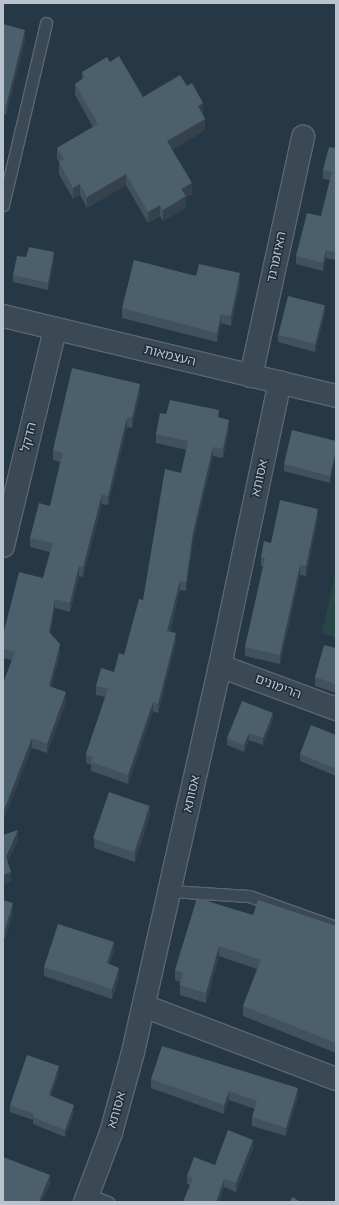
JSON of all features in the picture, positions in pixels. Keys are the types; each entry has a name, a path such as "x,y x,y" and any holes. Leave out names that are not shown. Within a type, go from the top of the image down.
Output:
{"street":[{"name":"האיזמרגד","path":"251,376 303,137"},
{"name":"העצמאות","path":"3,316 336,396"},
{"name":"הדקל","path":"3,546 55,328"},
{"name":"אסותא","path":"87,1198 118,1109 144,1006 220,666 280,382"},
{"name":"הרימונים","path":"220,666 336,709"},
{"path":"144,1006 336,1080"}],"lane":[{"path":"3,205 46,23"},
{"path":"170,892 249,896 336,927"},
{"path":"87,1198 108,1202"}],"green space":[{"path":"336,570 336,638 322,633"}],"building":[{"path":"3,24 25,30 6,106 3,105"},
{"path":"119,56 143,97 180,75 187,86 192,83 203,103 198,106 205,119 167,141 192,183 181,189 186,196 163,210 160,205 148,212 126,174 87,197 80,184 73,188 59,162 64,159 57,148 98,124 75,84 85,77 82,72 107,57 110,62"},
{"path":"329,147 336,148 336,249 335,252 326,250 323,263 296,256 307,213 321,216 332,172 323,170"},
{"path":"29,247 54,252 48,283 13,275 17,256 26,257"},
{"path":"134,260 196,276 199,264 240,273 231,316 221,314 217,333 122,308"},
{"path":"288,296 325,305 315,344 278,335"},
{"path":"72,368 140,384 132,418 127,417 108,496 102,494 83,567 79,566 70,603 55,599 49,632 60,644 49,686 66,692 47,744 32,738 3,813 3,683 15,652 3,649 3,635 19,572 43,578 53,543 30,538 39,503 50,506 63,453 53,450"},
{"path":"170,400 219,410 218,417 229,420 223,449 213,447 193,532 186,582 180,581 167,631 176,633 158,704 153,702 128,775 91,762 93,757 86,754 108,689 96,686 101,668 114,672 119,653 124,655 139,599 143,600 165,469 181,473 188,441 156,434 160,413 166,414"},
{"path":"292,430 336,441 336,449 330,476 284,464"},
{"path":"280,500 318,509 306,566 300,565 280,655 245,647 265,558 261,557 264,541 271,543"},
{"path":"324,645 336,648 336,684 315,677"},
{"path":"242,701 273,713 263,738 249,733 244,745 227,738"},
{"path":"311,725 336,735 336,769 300,754"},
{"path":"109,792 150,806 134,852 93,838"},
{"path":"18,830 6,857 11,872 3,875 3,835"},
{"path":"197,898 253,915 258,900 336,926 336,1043 243,1006 261,960 219,946 206,993 180,985 183,973 175,970"},
{"path":"3,900 13,903 5,929 3,929"},
{"path":"58,924 114,942 107,963 119,968 112,989 44,967"},
{"path":"162,1046 298,1088 286,1128 252,1117 257,1101 229,1091 224,1105 151,1079"},
{"path":"27,1055 59,1066 49,1095 74,1105 65,1130 33,1117 34,1114 10,1105"},
{"path":"228,1130 253,1140 236,1183 224,1179 216,1202 183,1202 193,1178 187,1176 194,1157 215,1165"},
{"path":"3,1157 50,1175 39,1202 3,1202"},
{"path":"293,1197 300,1202 289,1202"}]}
